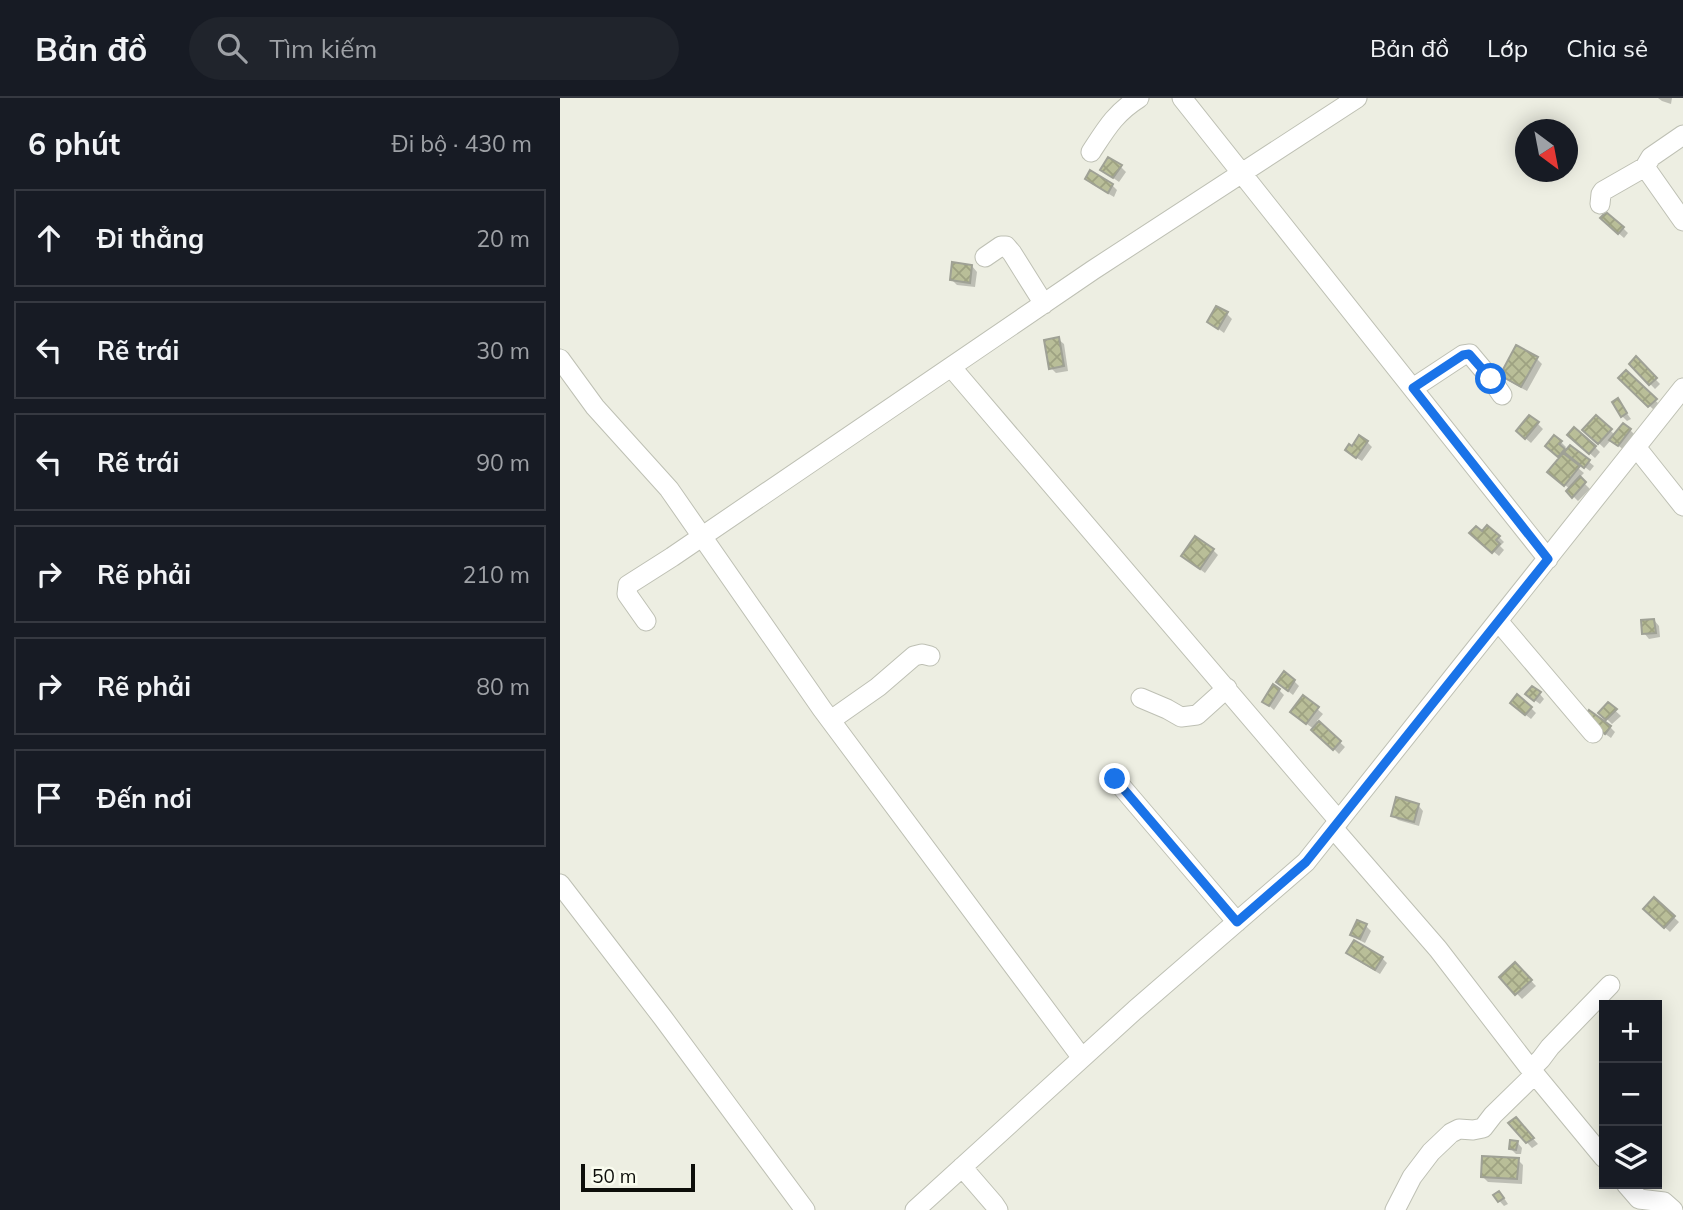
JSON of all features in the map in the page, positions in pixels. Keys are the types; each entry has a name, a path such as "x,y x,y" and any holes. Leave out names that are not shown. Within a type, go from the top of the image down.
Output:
{"street":[{"path":"1091,152 1113,118 1139,98"},
{"path":"1182,98 1548,559"},
{"path":"646,621 626,594 628,586 1093,270 1357,98"},
{"path":"1600,204 1603,191 1645,167 1651,157 1683,135"},
{"path":"1645,167 1683,221"},
{"path":"985,257 1001,246 1006,246 1044,304"},
{"path":"1413,388 1463,355 1469,354 1502,395"},
{"path":"560,359 594,407 669,489 831,720 1082,1058"},
{"path":"952,368 1227,688 1599,1152"},
{"path":"915,1210 1082,1058 1306,862 1683,388"},
{"path":"1636,447 1683,506"},
{"path":"1498,621 1593,733"},
{"path":"831,720 878,687 914,656 930,656"},
{"path":"1141,698 1181,717 1196,715 1227,688"},
{"path":"1115,779 1237,922"},
{"path":"560,884 805,1210"},
{"path":"1395,1210 1412,1177 1431,1152 1459,1129 1483,1128 1550,1047 1610,985"},
{"path":"962,1167 995,1203 998,1210"},
{"path":"1630,1189 1639,1199 1664,1202 1673,1210"}],"building":[{"path":"1108,157 1122,165 1113,178 1100,170"},
{"path":"1090,170 1113,184 1108,193 1085,179"},
{"path":"1606,212 1624,227 1618,234 1600,218"},
{"path":"952,262 972,265 970,283 950,280"},
{"path":"1216,306 1228,312 1218,329 1207,322"},
{"path":"1059,337 1064,366 1049,369 1044,340"},
{"path":"1516,345 1538,357 1521,387 1500,375"},
{"path":"1636,356 1657,378 1649,385 1629,364"},
{"path":"1626,370 1657,399 1648,407 1618,378"},
{"path":"1618,398 1627,413 1621,417 1612,402"},
{"path":"1529,415 1539,422 1525,439 1516,431"},
{"path":"1596,415 1612,429 1598,444 1582,430"},
{"path":"1623,423 1631,429 1618,446 1609,440"},
{"path":"1574,427 1596,446 1589,454 1567,435"},
{"path":"1359,435 1368,441 1356,458 1345,450 1349,444 1352,446"},
{"path":"1554,435 1562,441 1559,444 1565,449 1558,457 1545,446"},
{"path":"1570,445 1590,460 1584,468 1564,452"},
{"path":"1563,453 1580,466 1564,486 1547,472"},
{"path":"1580,476 1586,482 1572,498 1566,491"},
{"path":"1487,525 1500,536 1496,540 1500,544 1492,553 1469,533 1476,526 1482,531"},
{"path":"1195,536 1214,549 1200,569 1181,556"},
{"path":"1654,619 1656,633 1642,634 1641,620"},
{"path":"1284,671 1295,680 1288,691 1276,682"},
{"path":"1273,684 1280,689 1269,706 1262,702"},
{"path":"1532,686 1541,692 1534,701 1525,694"},
{"path":"1517,694 1532,707 1525,715 1510,703"},
{"path":"1303,695 1319,707 1306,724 1290,712"},
{"path":"1608,702 1617,709 1606,720 1598,713"},
{"path":"1589,710 1611,726 1605,734 1583,718"},
{"path":"1319,721 1341,741 1333,750 1311,730"},
{"path":"1396,797 1419,804 1414,822 1391,816"},
{"path":"1654,897 1675,916 1664,928 1643,909"},
{"path":"1357,920 1367,924 1360,939 1350,935"},
{"path":"1354,940 1383,957 1375,970 1346,953"},
{"path":"1515,962 1532,980 1515,995 1499,977"},
{"path":"1516,1117 1534,1138 1526,1143 1508,1123"},
{"path":"1510,1140 1518,1141 1516,1150 1509,1149"},
{"path":"1482,1156 1519,1158 1517,1179 1481,1177"},
{"path":"1499,1191 1504,1198 1498,1202 1493,1195"}],"route":[{"path":"1115,779 1237,922 1306,862 1548,559 1413,388 1463,355 1469,354 1491,379"}]}
